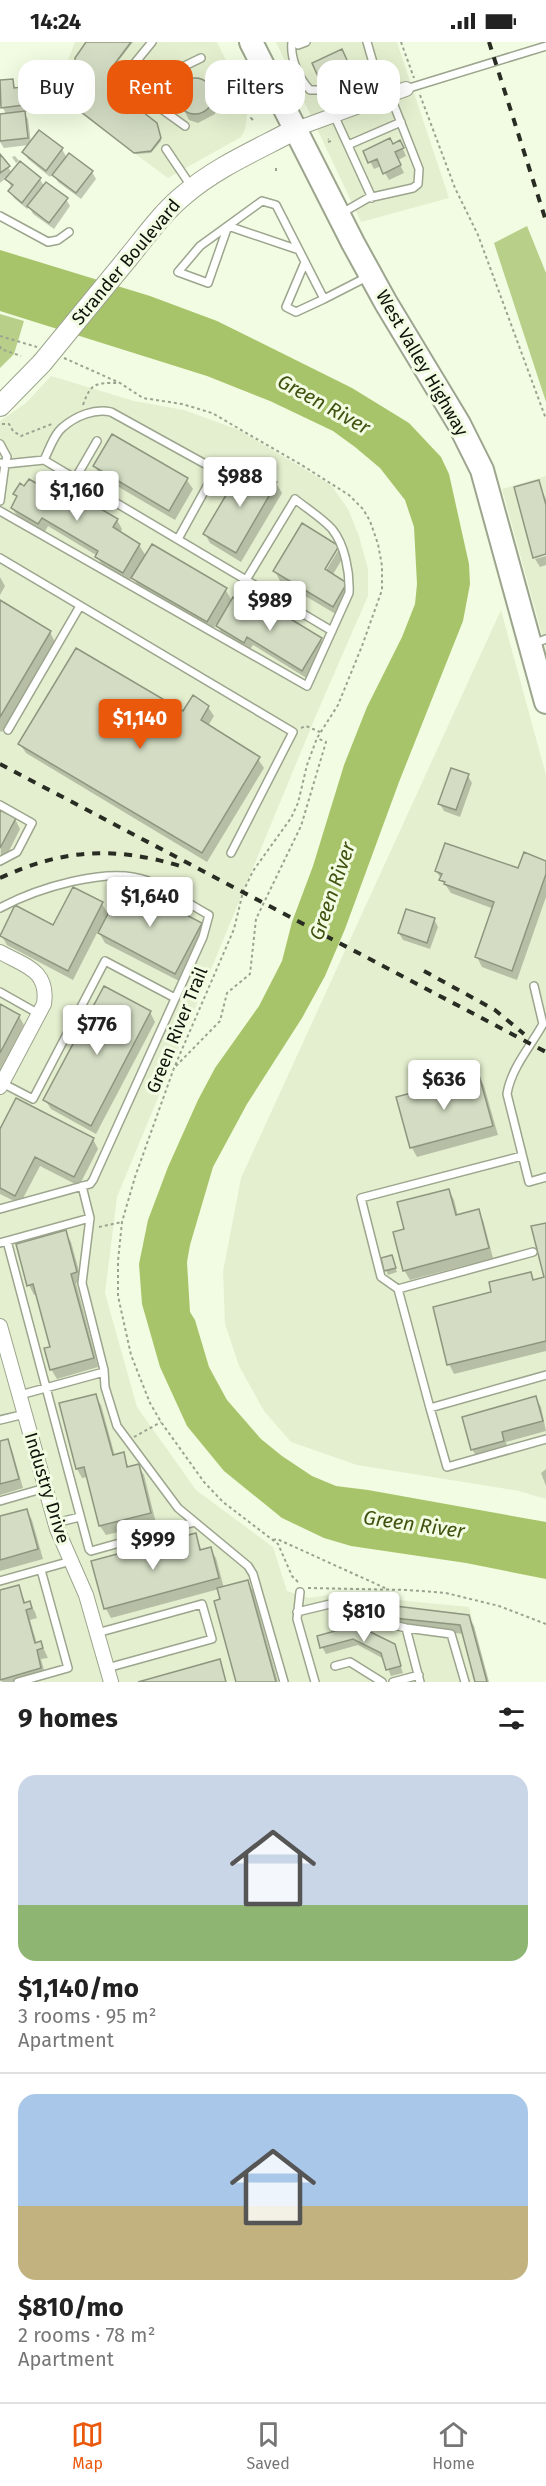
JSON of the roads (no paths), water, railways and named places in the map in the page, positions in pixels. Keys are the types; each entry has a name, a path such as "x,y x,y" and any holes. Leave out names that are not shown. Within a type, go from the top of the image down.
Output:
{"main road":[{"name":"West Valley Highway","path":"251,42 371,275 459,424 482,470 538,642 546,702"},
{"name":"Strander Boulevard","path":"1,415 163,215 206,178 296,129"}],"street":[{"name":"Strander Boulevard","path":"400,92 411,88"},
{"name":"Strander Boulevard","path":"296,129 334,115"},
{"path":"0,952 36,972 42,979 46,994 39,1014 1,1084"},
{"name":"Industry Drive","path":"0,1326 55,1523 86,1595 109,1675"}],"lane":[{"path":"137,60 152,42"},
{"path":"292,42 293,58 304,84 310,90 317,90"},
{"path":"297,42 298,45 306,42"},
{"path":"367,42 372,60"},
{"path":"411,88 546,46"},
{"path":"193,62 201,58"},
{"path":"168,114 185,126"},
{"path":"339,214 372,198 413,188 418,184 419,169 396,114"},
{"path":"334,115 372,198"},
{"path":"348,145 401,122"},
{"path":"165,149 193,188"},
{"path":"228,226 207,283 178,272 200,246 262,201 271,202 276,205 324,299"},
{"path":"0,216 48,242 58,240 69,232"},
{"path":"228,226 299,250"},
{"path":"305,262 286,307 296,312 371,275"},
{"path":"44,460 62,427 91,411 102,410 111,412 216,470 178,539"},
{"path":"75,479 97,441"},
{"path":"0,444 7,457 3,464 0,501"},
{"path":"3,464 44,460 332,631"},
{"path":"0,511 307,686 349,593 341,545 332,529 294,499 246,580"},
{"path":"0,558 293,732 231,853"},
{"path":"8,730 80,606"},
{"path":"0,806 32,823 17,852 0,861"},
{"path":"0,908 50,887 75,881 117,876 147,880 209,915 202,937 93,1180 90,1184 0,1209"},
{"path":"1,1084 33,1099 105,961 175,998"},
{"path":"534,986 543,1024 517,1066 508,1084 507,1094 529,1182 546,1177"},
{"path":"0,992 39,1014"},
{"path":"522,1156 362,1198 381,1276 398,1289 447,1467 546,1439"},
{"path":"82,1186 90,1218 82,1283 104,1372 105,1387 117,1426 178,1508 248,1566 254,1574 284,1682"},
{"path":"90,1218 3,1242 89,1549 91,1551 195,1522"},
{"path":"398,1289 533,1252"},
{"path":"20,1395 104,1372"},
{"path":"430,1408 546,1376"},
{"path":"0,1420 25,1414"},
{"path":"0,1501 45,1488"},
{"path":"55,1523 80,1516"},
{"path":"0,1581 71,1562"},
{"path":"18,1682 68,1668 41,1570"},
{"path":"300,1592 297,1612 315,1682"},
{"path":"97,1633 202,1604 212,1639 109,1675"},
{"path":"297,1612 330,1604 369,1619 405,1628 451,1634 465,1682"},
{"path":"393,1682 420,1679 405,1628"},
{"path":"335,1666 350,1662 382,1682"}],"water":[{"name":"Green River","path":"0,250 150,296 217,321 352,388 409,423 441,457 449,474 469,564 470,584 463,621 325,976 302,1018 247,1104 213,1167 187,1262 190,1312 195,1320 209,1367 227,1400 261,1439 282,1456 312,1476 336,1486 546,1522 546,1579 466,1563 351,1546 324,1538 282,1518 224,1471 187,1426 160,1367 142,1304 139,1264 148,1220 168,1167 215,1068 259,1006 282,961 292,922 313,866 344,765 367,707 402,637 415,604 417,584 414,527 405,500 380,468 355,447 333,431 270,401 207,376 0,311"}],"railway":[{"path":"489,42 546,221"},
{"path":"0,764 546,1052"},
{"path":"0,878 45,861 89,854 133,855 180,866"},
{"path":"424,971 495,1010 524,1034"}]}
